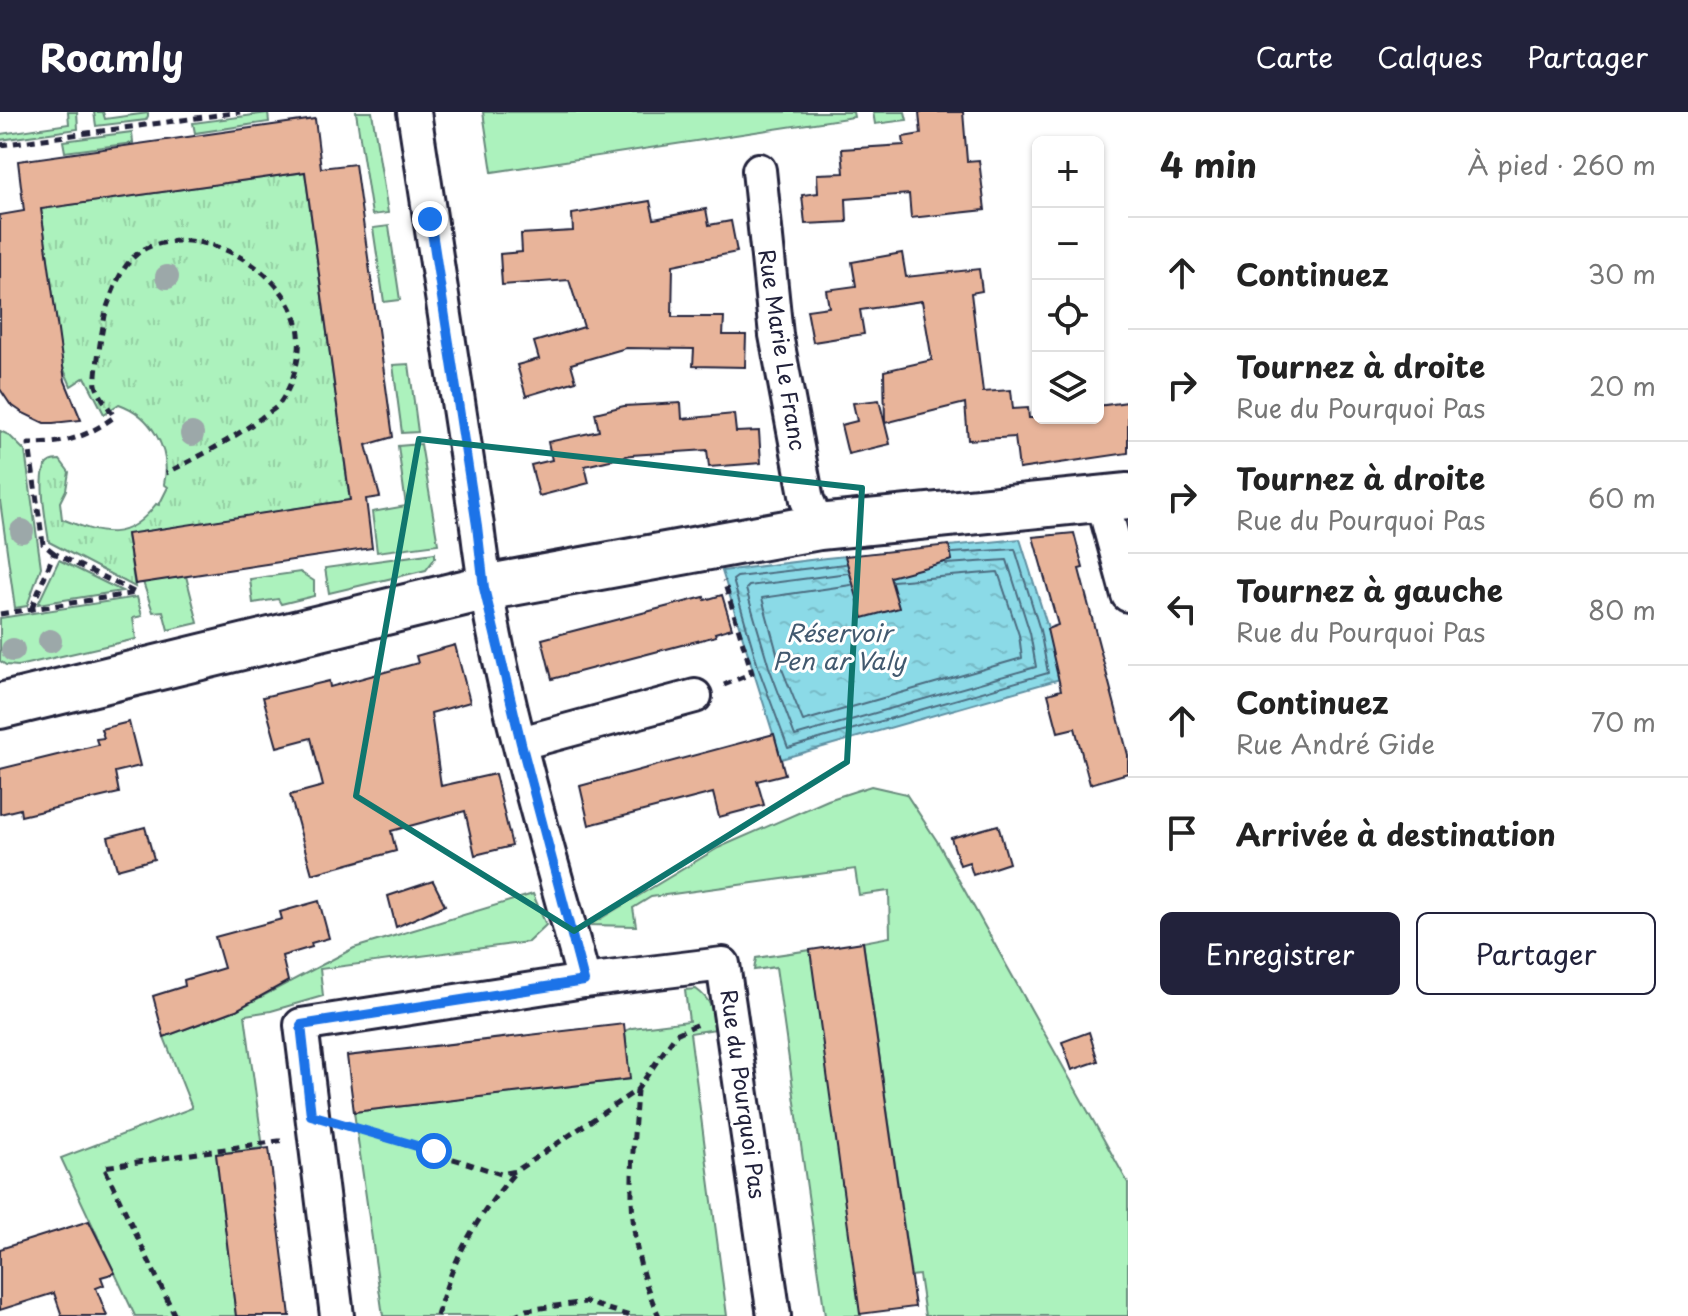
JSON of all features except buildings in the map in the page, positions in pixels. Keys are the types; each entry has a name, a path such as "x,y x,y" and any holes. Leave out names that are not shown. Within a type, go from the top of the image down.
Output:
{"street":[{"path":"414,112 484,588 584,981"},
{"name":"Rue Marie Le Franc","path":"759,170 780,363 807,500 819,527"},
{"path":"0,706 484,588 819,527 1115,498 1128,595"},
{"path":"521,743 695,696"},
{"name":"Rue du Pourquoi Pas","path":"337,1316 301,1025 584,981 723,964 774,1316"}],"path":[{"path":"0,145 240,112"},
{"path":"0,614 136,593 54,553 43,544 29,444 59,444 95,431 114,417 96,383 105,313 118,278 138,253 163,242 192,240 222,248 269,278 288,304 298,327 299,350 295,373 279,404 236,436 166,473"},
{"path":"695,696 752,673 714,545"},
{"path":"31,610 54,553"},
{"path":"437,1316 451,1270 482,1212 516,1171 637,1090 676,1034 731,1007"},
{"path":"637,1090 631,1189 636,1256 659,1316"},
{"path":"175,1316 104,1167 312,1125 501,1174 516,1171"},
{"path":"513,1316 526,1310 586,1302 630,1316"}],"highlighted area":[{"path":"419,439 862,488 847,762 574,931 356,796"}],"green space":[{"path":"68,112 77,112 78,129 0,140 0,134 69,124"},
{"path":"94,112 103,112 105,119 148,113 148,116 146,120 96,126"},
{"path":"356,112 372,112 388,213 372,215"},
{"path":"483,112 853,112 854,117 492,172"},
{"path":"873,112 905,112 907,120 875,124"},
{"path":"268,113 269,122 195,133 193,123"},
{"path":"132,132 133,143 65,152 63,141"},
{"path":"305,172 350,500 127,535 135,587 49,542 43,477 51,461 60,460 69,472 60,502 62,519 102,532 124,530 135,525 156,504 159,505 168,487 164,484 166,471 162,447 141,416 119,404 104,414 85,377 71,386 62,365 41,209"},
{"path":"389,226 400,300 384,302 373,228"},
{"path":"409,364 418,432 402,433 393,365"},
{"path":"0,431 9,435 25,451 41,567 27,606 15,608 0,501"},
{"path":"421,444 438,544 377,552 372,512 406,506 398,446"},
{"path":"435,553 426,570 329,593 325,568"},
{"path":"59,560 122,591 38,604"},
{"path":"300,572 314,581 314,596 281,604 278,599 253,603 250,579"},
{"path":"186,576 198,623 168,630 163,611 153,612 143,582"},
{"path":"137,597 142,616 133,618 136,639 18,666 0,661 0,618"},
{"path":"871,786 906,794 937,841 1128,1183 1128,1316 925,1316 919,1275 911,1276 863,942 890,937 889,891 859,895 855,869 651,897 633,908 636,926 590,925 718,848 828,800"},
{"path":"533,894 546,925 528,942 320,969 323,996 245,1015 263,1148 216,1154 236,1316 135,1316 61,1158 192,1108 164,1037 236,1010 354,948"},
{"path":"811,950 861,1316 825,1316 776,967 754,970 756,958"},
{"path":"696,989 711,1006 716,1029 690,1033 727,1316 383,1316 354,1112 629,1079 625,1031 689,1021 685,990"}],"water":[{"name":"Réservoir Pen ar Valy","path":"1020,539 1048,628 1060,679 781,759 722,571"}],"route":[{"path":"430,219 484,588 584,981 301,1025 311,1115 434,1151"}]}
